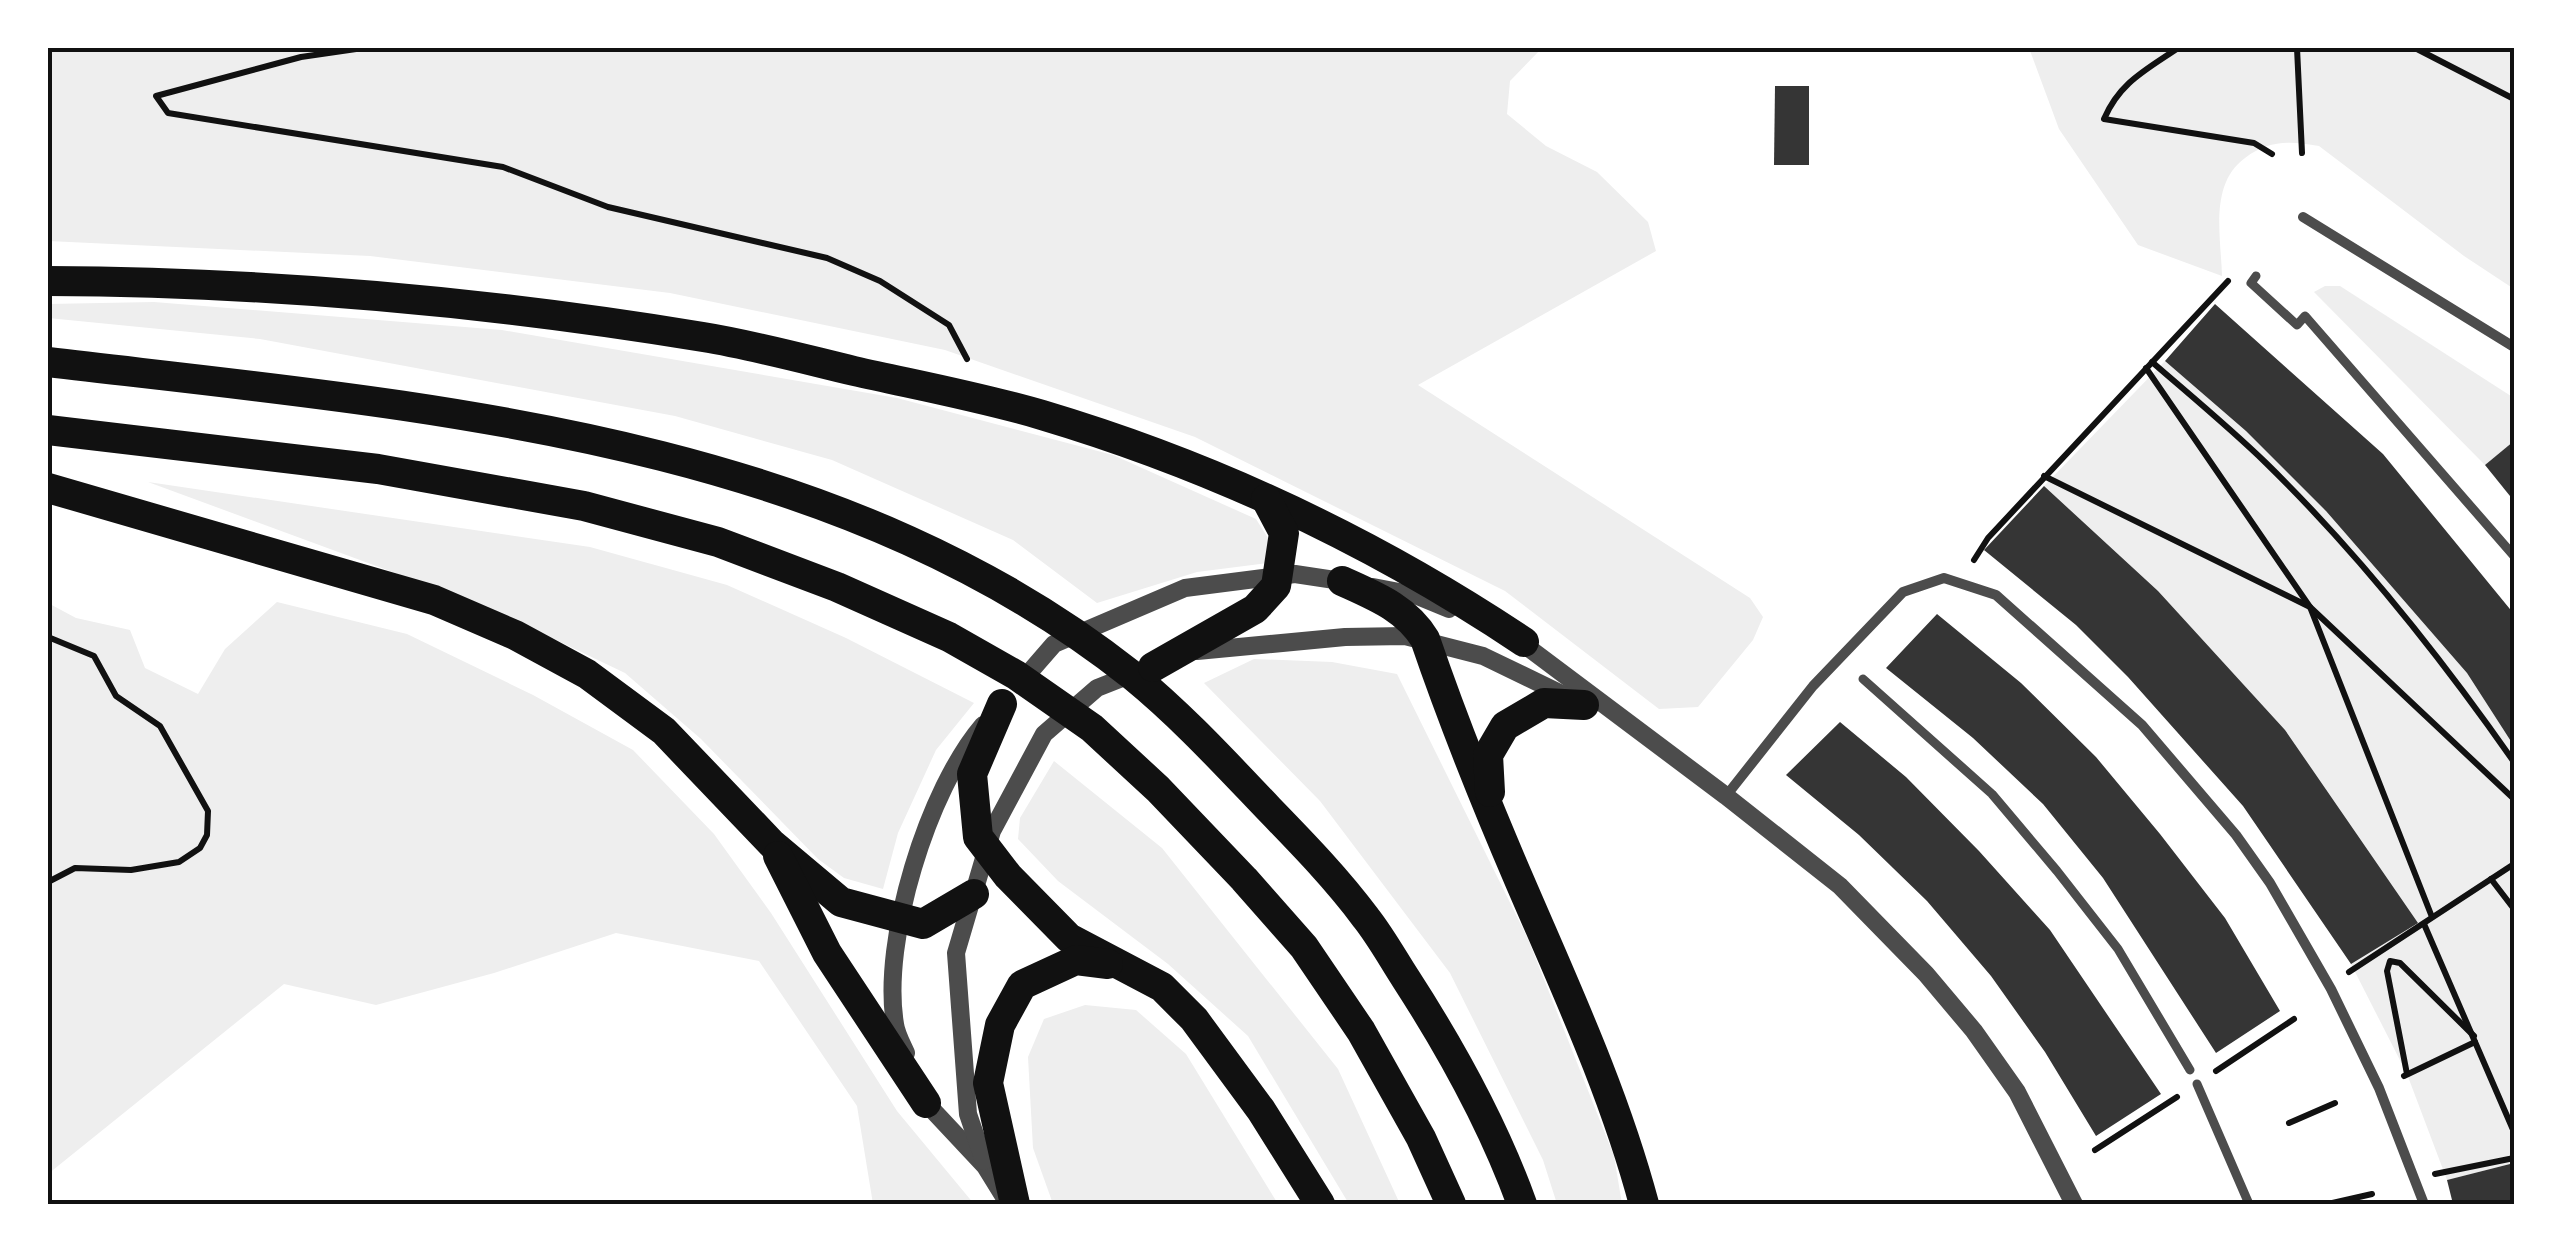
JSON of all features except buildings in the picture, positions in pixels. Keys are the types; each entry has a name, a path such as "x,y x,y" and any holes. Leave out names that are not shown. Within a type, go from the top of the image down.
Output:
{"highway":[{"path":"48,280 187,282 341,291 515,309 707,337 1040,414 1173,458 1266,499 1447,591 1524,642"},
{"path":"48,362 337,396 504,422 685,460 809,501 913,543 1055,622 1132,676 1194,730 1308,850 1368,920 1459,1065 1507,1162 1522,1204"},
{"path":"48,430 378,469 584,506 718,542 949,636 1016,675 1092,728 1158,789 1304,947 1361,1031 1421,1138 1450,1204"},
{"path":"48,488 434,600 515,635 586,674 664,731 772,844 842,902 923,924 974,894"},
{"path":"1152,667 1255,609 1276,586 1284,533 1266,499"},
{"path":"1342,581 1382,598 1413,620 1425,640 1580,1016 1629,1149 1644,1204"},
{"path":"1492,810 1488,755 1505,726 1544,703 1584,704"},
{"path":"1002,704 972,774 978,837 1008,876 1069,938 1162,986 1194,1019 1261,1110 1320,1204"},
{"path":"772,844 827,953 926,1102"},
{"path":"1012,1204 988,1083 1000,1025 1022,984 1076,960 1118,965"}],"street":[{"path":"2303,217 2514,347"},
{"path":"2256,276 2250,283 2297,325 2304,316 2514,556"},
{"path":"1012,1204 985,1166 926,1102 895,1025 894,960 930,814 972,739 1054,644 1185,588 1295,574 1415,594 1524,642 1840,886 1926,974 1974,1031 2017,1092 2074,1204"},
{"path":"1726,796 1813,686 1903,592 1944,578 1996,595 2142,725 2236,835 2270,883 2330,989 2379,1088 2424,1204"},
{"path":"985,1166 968,1114 956,953 992,831 1044,734 1097,688 1203,648 1406,636 1484,656 1584,704 1616,713"},
{"path":"1863,678 1992,794 2057,871 2118,949 2190,1070"},
{"path":"2197,1084 2248,1204"}],"path":[{"path":"363,48 301,57 156,96 168,113 503,167 608,208 827,258 880,281 949,325 967,358 975,399"},
{"path":"567,48 584,48"},
{"path":"2178,48 2124,85 2104,119 2254,143 2272,154"},
{"path":"2297,48 2302,153"},
{"path":"2415,48 2514,99"},
{"path":"1974,560 1988,538 2044,476 2229,279"},
{"path":"2149,365 2310,607 2432,917"},
{"path":"2149,365 2266,463 2367,571 2457,679 2514,762"},
{"path":"2044,476 2310,607 2514,798"},
{"path":"48,637 94,656 116,696 160,726 208,812 206,835 200,848 180,862 131,870 76,868 48,882"},
{"path":"2348,973 2514,864"},
{"path":"2492,878 2514,909"},
{"path":"2424,924 2514,1132"},
{"path":"2390,961 2400,962 2474,1039 2408,1074 2387,970 2390,961"},
{"path":"2289,1124 2335,1103"},
{"path":"2434,1175 2514,1158"},
{"path":"2328,1204 2372,1194"}],"shaded area":[{"path":"48,48 1542,48 1510,81 1507,114 1546,146 1597,172 1648,222 1656,251 1418,385 1750,598 1763,617 1753,640 1698,707 1659,709 1505,591 1195,437 945,350 670,293 370,256 48,241"},
{"path":"2029,48 2514,48 2514,289 2319,146 2308,144 2280,143 2263,148 2234,169 2226,182 2220,212 2222,276 2138,245 2059,129"},
{"path":"2325,286 2340,286 2514,398 2514,441 2485,465 2314,292"},
{"path":"154,302 502,330 897,398 1113,455 1256,519 1268,538 1268,563 1197,572 1097,603 1013,540 832,460 675,416 260,339 48,318 48,304"},
{"path":"2165,361 2246,431 2326,511 2467,673 2514,746 2514,1163 2447,1180 2407,1074 2351,964 2044,486"},
{"path":"148,482 590,547 727,585 846,638 974,703 936,750 898,833 883,889 844,878 818,859 701,739 625,673 485,606"},
{"path":"277,602 407,634 533,695 633,750 714,834 771,913 897,1111 974,1204 873,1204 857,1106 759,961 616,933 494,973 376,1005 284,984 48,1174 48,603 76,618 130,630 145,668 198,694 225,649"},
{"path":"1254,659 1332,662 1397,674 1528,939 1614,1156 1622,1204 1557,1204 1543,1160 1450,973 1320,801 1204,683"},
{"path":"1054,761 1162,848 1338,1069 1400,1204 1349,1204 1248,1036 1168,964 1058,881 1018,839 1020,818"},
{"path":"1085,1005 1136,1010 1186,1054 1278,1204 1053,1204 1033,1148 1028,1057 1044,1019"}]}
